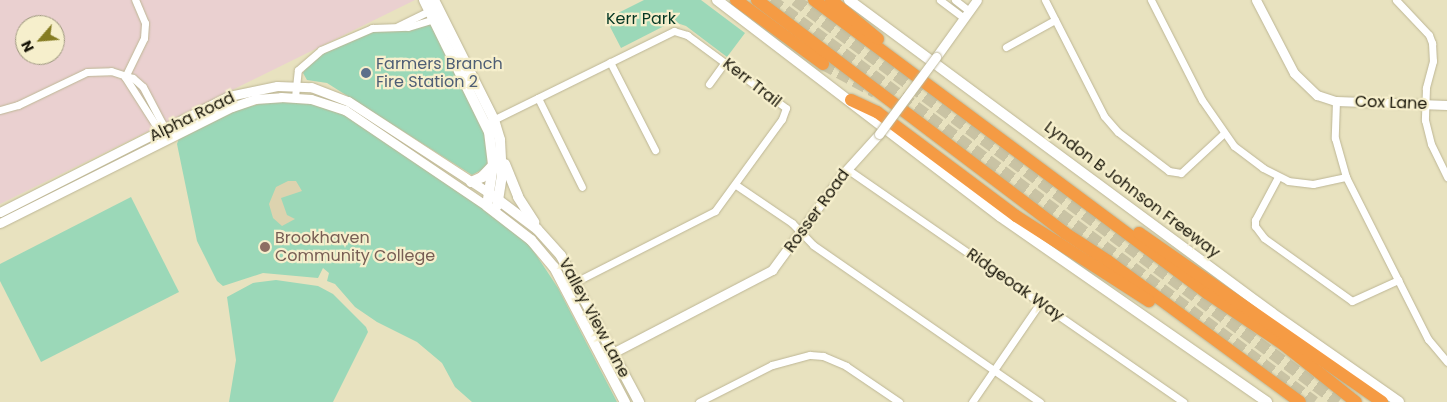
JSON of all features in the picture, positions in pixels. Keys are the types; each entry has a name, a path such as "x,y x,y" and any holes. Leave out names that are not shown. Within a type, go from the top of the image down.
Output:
{"highway":[{"path":"736,0 823,64"},
{"path":"757,0 1049,222 1300,402"},
{"path":"814,0 1207,293 1283,344 1356,402"},
{"path":"831,0 877,38 891,58"},
{"path":"851,100 877,112 1050,238 1161,308 1179,314"},
{"path":"1095,210 1139,232 1382,402"}],"main road":[{"path":"424,0 435,11 490,122 518,197 543,236"},
{"path":"717,0 851,100 1001,217 1267,402"},
{"name":"Lyndon B Johnson Freeway","path":"849,0 1272,313 1399,402"},
{"path":"490,122 493,149 489,193 491,209"},
{"path":"491,209 499,200 502,157"},
{"path":"471,182 482,178 493,165"},
{"name":"Valley View Lane","path":"489,193 543,236 561,256 576,281 638,402"},
{"name":"Valley View Lane","path":"491,209 545,255 565,287 625,402"}],"street":[{"path":"125,77 144,38 145,23 135,0"},
{"path":"940,0 967,14"},
{"path":"955,0 967,14"},
{"name":"Rosser Road","path":"603,358 765,276 779,263 847,169 878,134 977,0"},
{"path":"1045,0 1104,116 1118,132 1169,171 1181,173 1223,134"},
{"path":"1151,0 1202,100 1223,134 1248,158 1278,178 1313,184 1346,177"},
{"path":"1256,0 1301,82 1318,95 1336,102 1335,138 1346,177 1428,339 1447,362"},
{"path":"1396,0 1423,28 1432,43 1433,60 1427,79 1425,104 1427,134 1447,177"},
{"path":"295,97 302,64 321,50 357,32 398,26 408,27 435,11"},
{"path":"1006,47 1055,20"},
{"name":"Kerr Trail","path":"490,122 674,31 687,35 786,108 782,119 736,185 710,214 565,287"},
{"path":"610,62 655,150"},
{"path":"709,84 725,62"},
{"path":"0,110 18,105 93,70 111,71 125,77 163,134"},
{"name":"Alpha Road","path":"0,223 236,94 263,88 296,86 325,91 348,101 489,193"},
{"name":"Alpha Road","path":"0,212 163,134 244,102 295,97 324,102 345,110 491,209"},
{"path":"538,98 582,187"},
{"name":"Cox Lane","path":"1336,102 1447,105"},
{"name":"Ridgeoak Way","path":"847,169 1183,402"},
{"path":"1278,178 1255,220 1255,226 1264,238 1352,300 1398,280"},
{"path":"736,185 802,233 813,245 1040,402"},
{"path":"972,402 1040,303"},
{"path":"699,402 772,365 810,355 823,356 846,366 898,402"}],"shaded area":[{"path":"0,0 415,0 0,204"}],"green space":[{"name":"Kerr Park","path":"644,0 701,0 745,33 727,57 686,26 677,23 668,24 621,48 606,19"},
{"path":"431,23 485,133 489,150 487,167 472,175 327,83 307,80 303,73 312,58 341,43 375,30"},
{"path":"276,100 311,103 346,114 494,215 529,244 558,288 617,402 472,402 455,387 442,363 417,342 377,322 355,307 335,284 327,281 329,273 323,268 318,278 263,273 223,286 217,281 197,241 177,144 179,138 235,110"},
{"path":"131,197 179,292 41,362 0,281 0,264"},
{"path":"276,280 318,286 333,294 366,327 368,332 333,402 229,402 236,360 227,297 253,283"}],"sand":[{"path":"288,181 296,181 302,191 281,198 287,215 295,219 282,226 273,218 269,204 276,187"}],"tunnel":[{"path":"771,0 1314,402"},
{"path":"795,0 1338,402"},
{"path":"823,64 875,92"}],"place":[{"name":"Farmers Branch Fire Station 2","path":"366,73"},
{"name":"Brookhaven Community College","path":"265,247"}]}
